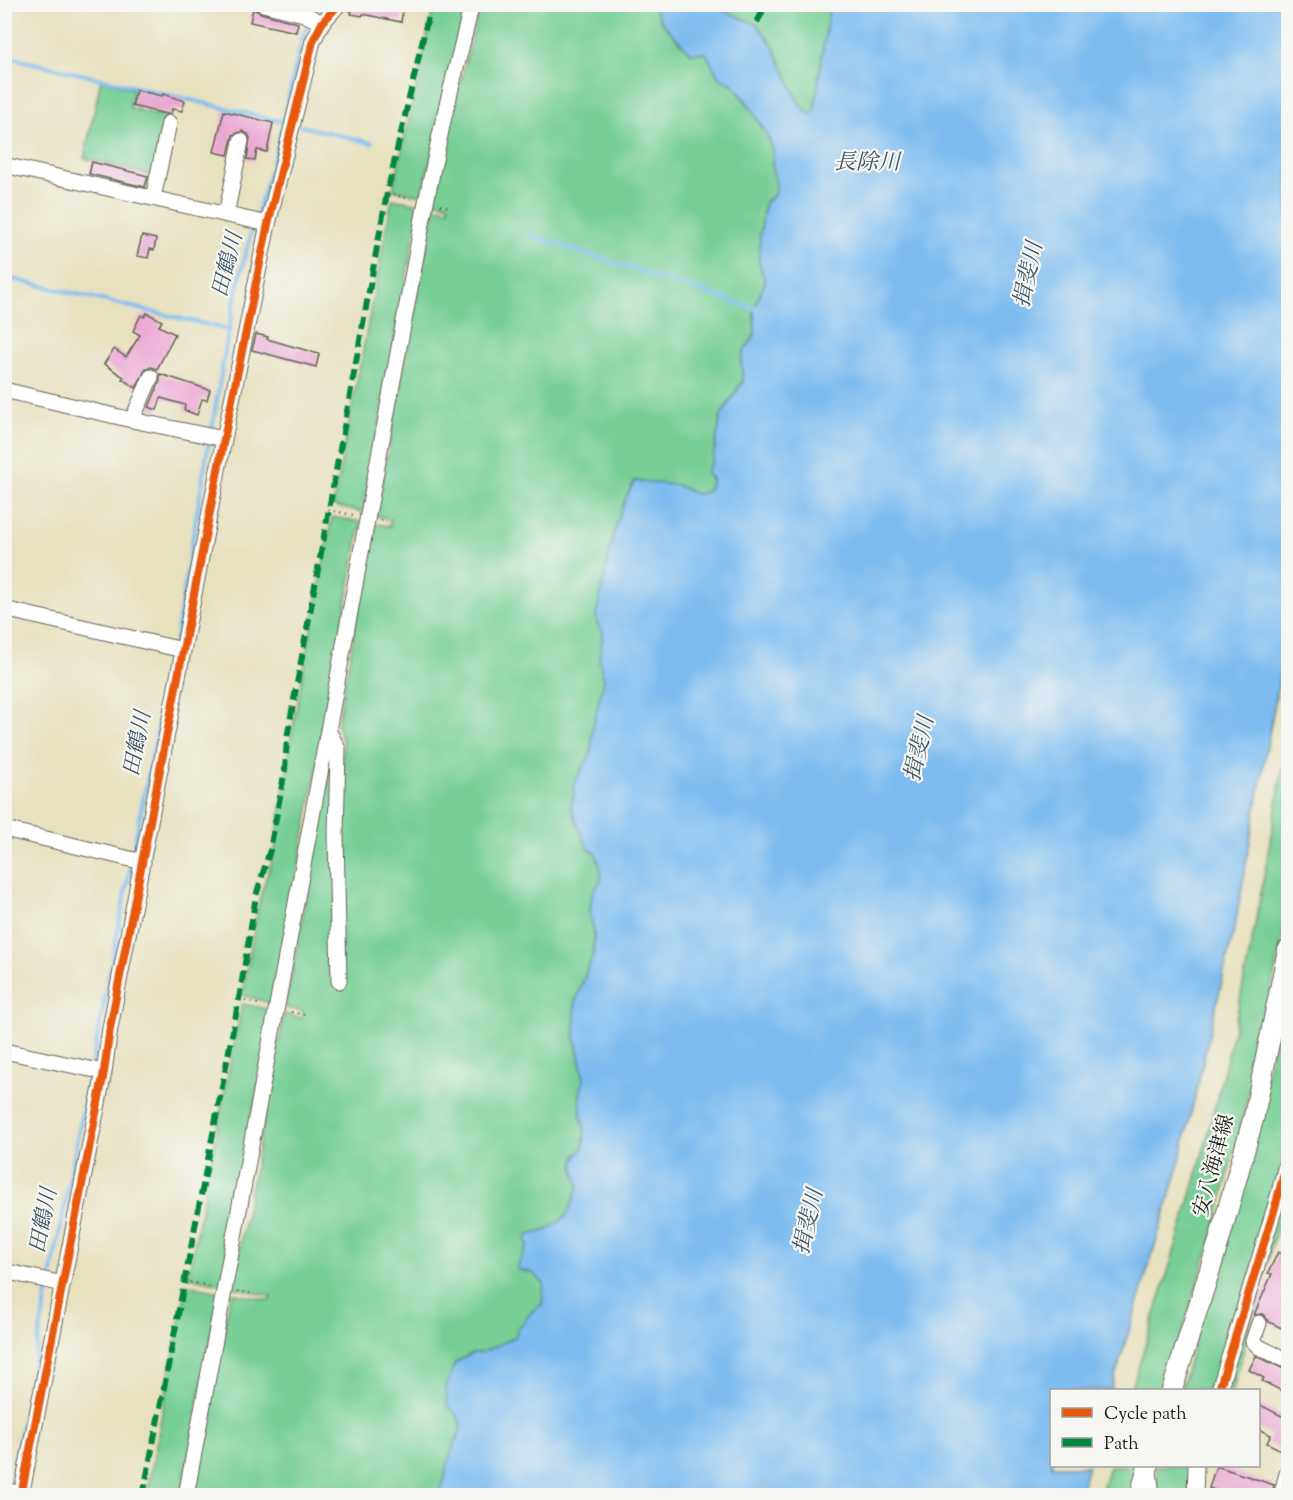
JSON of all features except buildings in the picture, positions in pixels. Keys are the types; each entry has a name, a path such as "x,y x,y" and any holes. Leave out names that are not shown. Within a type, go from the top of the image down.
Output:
{"main road":[{"name":"安八海津線","path":"1172,1389 1219,1240 1254,1116 1288,950"},
{"path":"1140,1496 1148,1467"}],"street":[{"path":"263,4 315,19 339,4"},
{"path":"186,1496 426,202 472,4"},
{"path":"16,1493 61,1284 102,1072 141,861 176,648 217,437 266,224 313,41 315,19"},
{"path":"153,198 169,123"},
{"path":"226,215 241,141"},
{"path":"4,165 266,224"},
{"path":"132,420 151,377"},
{"path":"4,390 217,437"},
{"path":"4,609 176,648"},
{"path":"328,730 338,749 336,834 339,981"},
{"path":"4,829 141,861"},
{"path":"4,1051 102,1072"},
{"path":"1219,1389 1276,1204 1288,1156"},
{"path":"4,1271 61,1284"},
{"path":"1259,1323 1253,1341 1259,1347 1288,1361"},
{"path":"1148,1467 1152,1496"},
{"path":"1195,1496 1196,1467"},
{"path":"1281,1496 1288,1470"}],"green space":[{"path":"434,5 467,5 422,195 393,190"},
{"path":"480,5 653,5 660,20 690,53 706,52 719,78 731,82 752,110 769,140 773,152 772,168 777,183 774,195 765,202 760,236 759,262 765,282 754,308 755,335 744,351 741,361 743,380 721,416 712,463 708,467 712,484 677,563 594,933 593,955 575,1003 575,1038 584,1079 580,1093 585,1133 583,1149 576,1155 573,1166 579,1185 556,1281 446,1495 192,1496 231,1293 270,1300 271,1296 232,1287 284,1014 302,1018 303,1011 285,1008 332,761 341,839 343,742 337,726 374,524 390,526 390,519 376,516 434,207 449,209 449,205 435,201 450,123"},
{"path":"699,5 840,5 812,138 699,7"},
{"path":"101,80 134,89 130,108 168,117 155,176 84,158"},
{"path":"392,199 420,204 363,512 333,506"},
{"path":"332,517 361,522 274,1004 242,995 261,893 274,855 291,738"},
{"path":"1288,735 1288,912 1243,1116 1212,1238 1164,1389 1131,1389 1188,1206 1229,1050 1273,826"},
{"path":"1288,993 1288,1139 1272,1201 1215,1389 1181,1389"},
{"path":"242,1004 272,1010 221,1284 188,1277"},
{"path":"1288,1163 1288,1187 1233,1388 1222,1389"},
{"path":"187,1285 219,1292 181,1495 146,1496"},
{"path":"1109,1467 1141,1467 1133,1495 1100,1496"},
{"path":"1157,1467 1192,1467 1190,1495 1157,1495"}],"water":[{"path":"653,5 699,5 699,7 711,5 758,25 773,46 799,103 810,114 814,111 828,15 827,5 1288,5 1288,628 1236,921 1177,1173 1111,1389 1050,1389 1050,1467 1088,1467 1079,1495 437,1495 443,1484 451,1453 461,1428 458,1417 447,1406 446,1387 455,1363 473,1353 483,1352 515,1337 518,1328 531,1312 542,1305 544,1284 533,1273 518,1270 518,1265 528,1246 526,1240 528,1235 548,1230 567,1215 579,1186 574,1166 576,1157 583,1149 585,1133 580,1093 584,1079 575,1038 575,1003 593,955 594,933 590,913 592,893 601,880 601,870 596,854 587,847 571,808 573,785 591,753 592,730 604,680 599,659 603,632 597,623 596,614 615,528 627,495 635,481 677,485 695,494 704,493 709,489 712,479 707,474 708,467 712,463 721,416 743,381 741,361 744,351 755,335 754,308 765,282 759,262 760,236 765,202 776,190 771,145 756,116 737,89 731,83 719,78 706,53 690,53 660,20"}],"waterway":[{"name":"田鶴川","path":"313,15 321,4"},
{"name":"田鶴川","path":"256,217 276,152 301,43 309,22"},
{"path":"4,56 284,122"},
{"path":"301,126 372,143"},
{"name":"田鶴川","path":"211,434 234,302 254,224"},
{"path":"529,235 759,310"},
{"path":"4,277 230,330"},
{"name":"田鶴川","path":"175,644 209,441"},
{"name":"田鶴川","path":"132,856 173,651"},
{"name":"田鶴川","path":"92,1065 131,863"},
{"name":"田鶴川","path":"51,1277 90,1072"},
{"name":"田鶴川","path":"10,1489 49,1284"}],"marked path":[{"path":"143,1496 239,999 256,896 270,850 285,770 287,738 387,193 431,4"},
{"path":"757,22 767,4"}],"cycle path":[{"path":"21,1496 224,439 268,224 313,41 322,23 339,4"},
{"path":"1219,1389 1276,1204 1288,1157"}],"water label":[{"name":"長除川","path":"867,164"},
{"name":"揖斐川","path":"1030,275"},
{"name":"揖斐川","path":"921,749"},
{"name":"揖斐川","path":"810,1222"}]}
